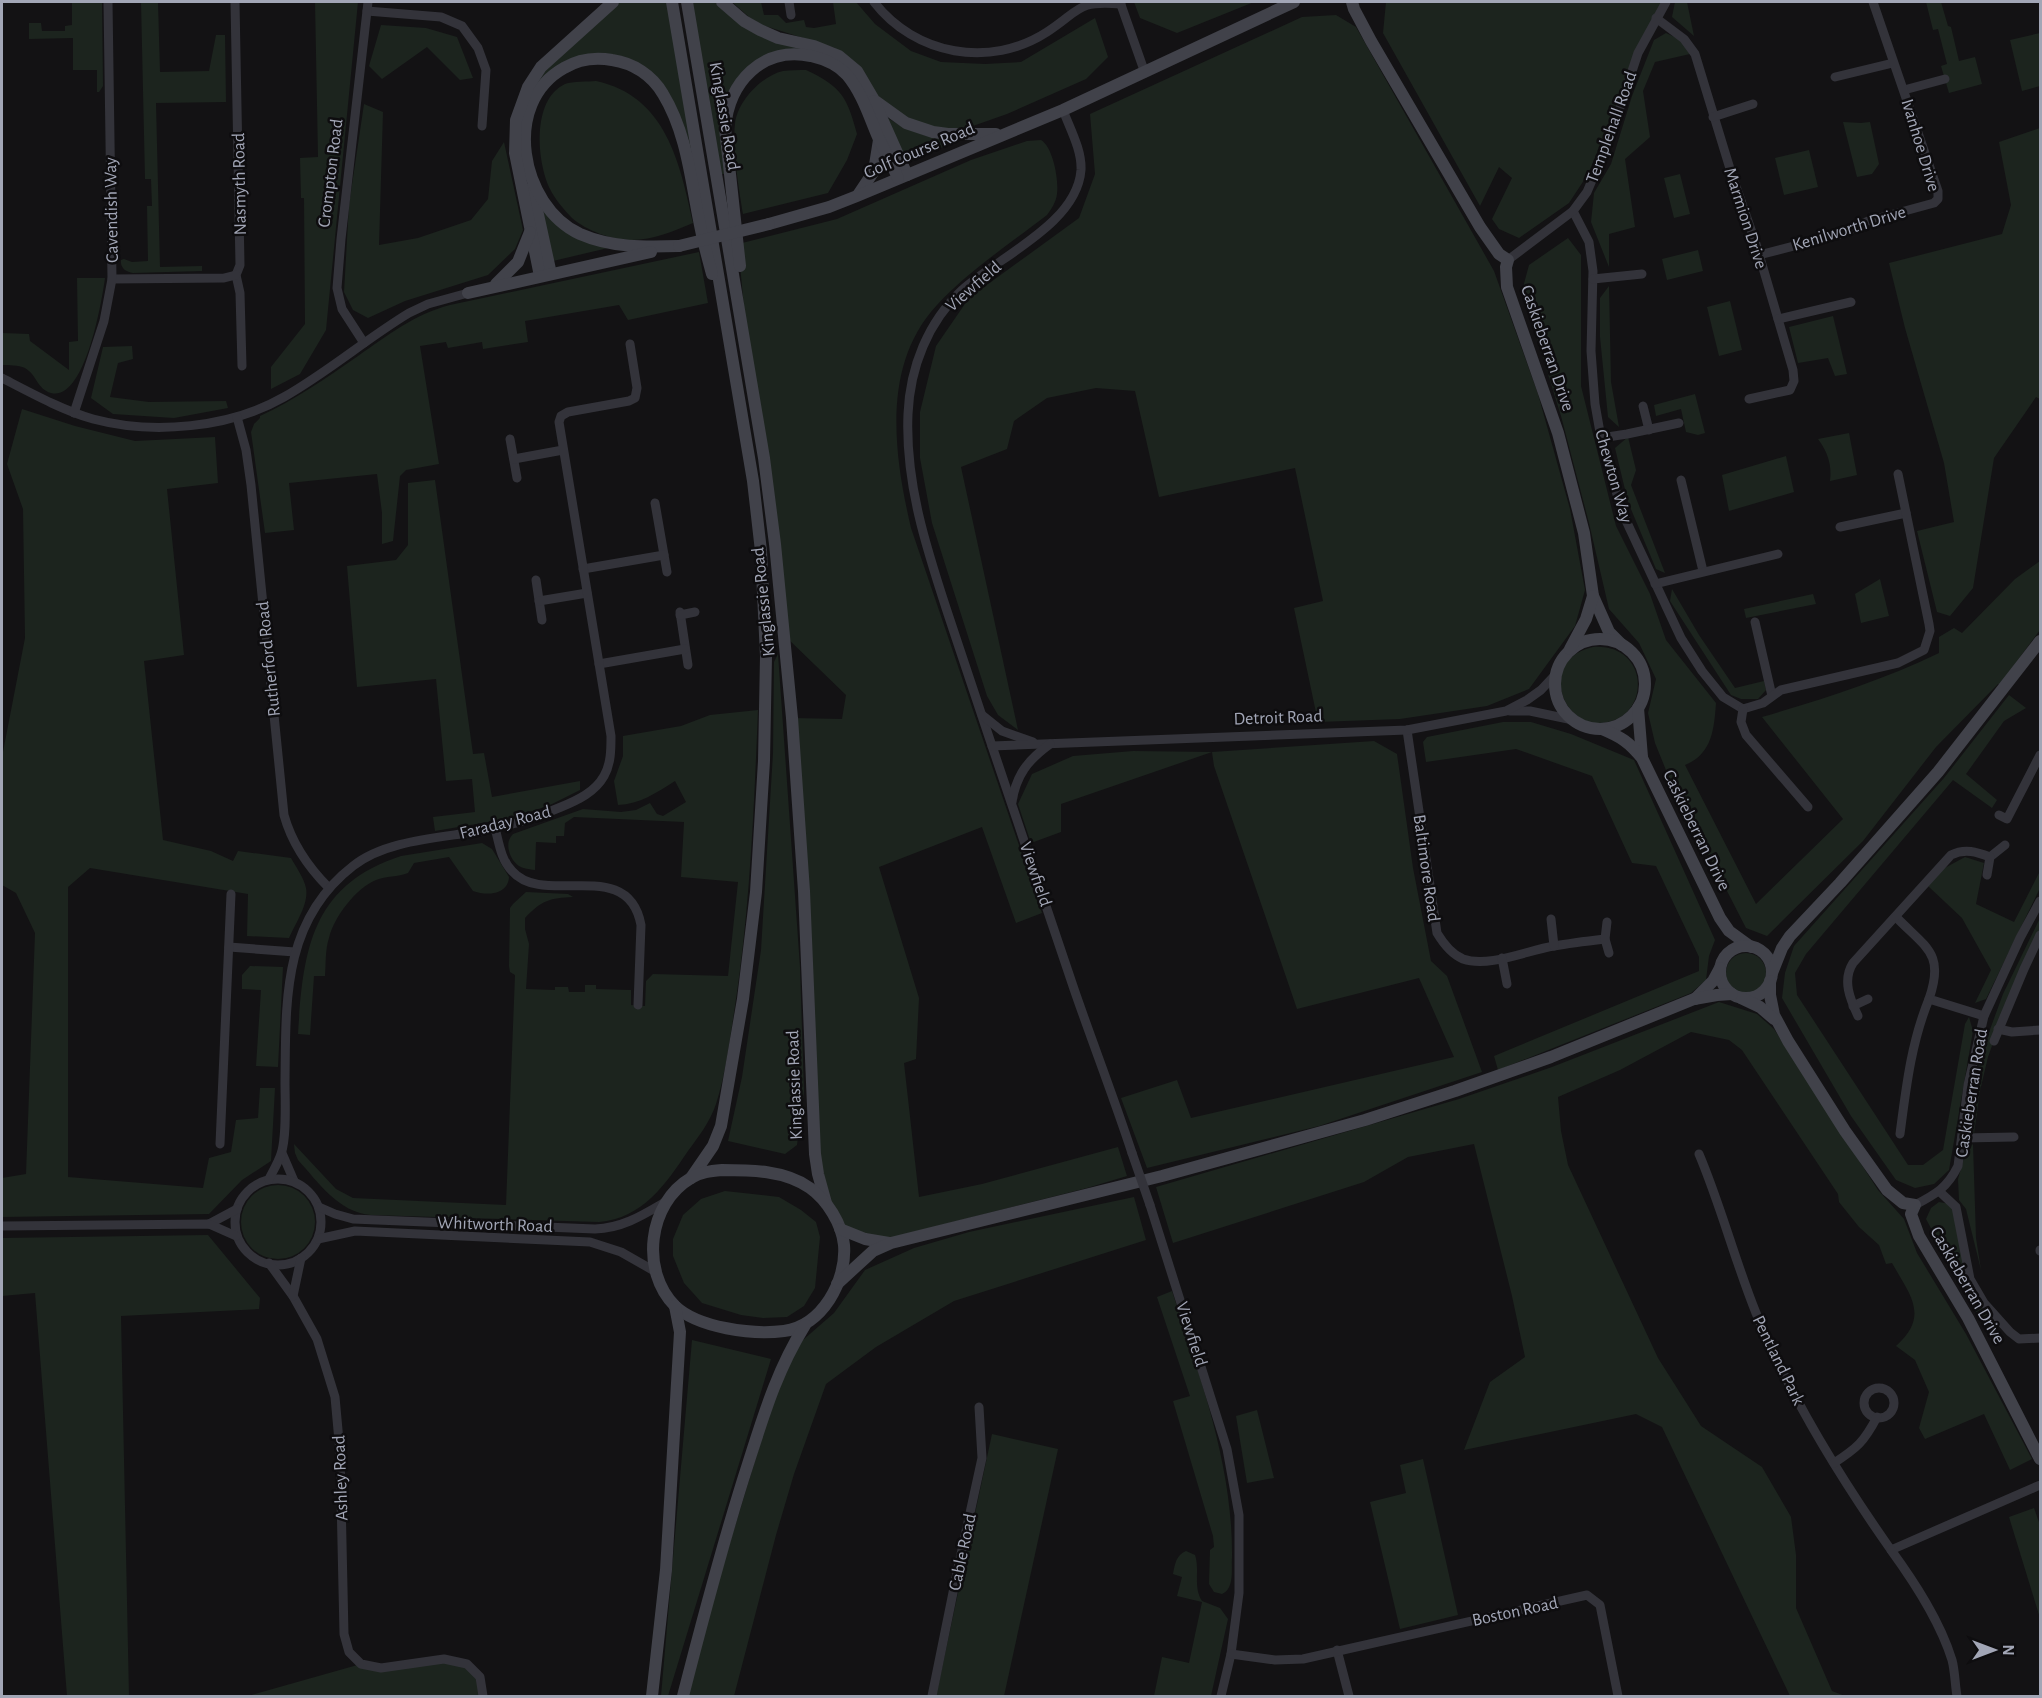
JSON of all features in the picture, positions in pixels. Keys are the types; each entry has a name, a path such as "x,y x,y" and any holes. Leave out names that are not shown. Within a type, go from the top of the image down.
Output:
{"main road":[{"path":"545,275 530,230 515,153 515,129 521,103 534,77 546,62 613,2"},
{"name":"Kinglassie Road","path":"672,2 753,480 761,551 766,656 762,807 756,892 735,1053 721,1126 713,1146 691,1178"},
{"name":"Kinglassie Road","path":"687,2 770,499 788,672 804,891 815,1154 826,1203"},
{"path":"722,2 744,21 760,30 778,38 814,46 839,56 857,71 874,100 903,176"},
{"name":"Golf Course Road","path":"545,275 679,246 829,207 1063,110 1294,2"},
{"path":"1350,4 1480,227 1499,254 1508,260"},
{"path":"751,381 725,128 728,105 733,94 748,74 769,60 792,54 817,58 839,68 858,91 879,139 903,176"},
{"path":"545,275 525,149 527,120 538,93 553,74 579,61 607,59 635,67 663,92 680,132 736,374"},
{"path":"874,100 906,123 933,132 966,135 1002,134"},
{"path":"857,196 874,171 879,139"},
{"path":"529,174 547,206 567,226 578,233 615,245 679,246"},
{"path":"493,286 522,256 530,230"},
{"name":"Caskieberran Drive","path":"1508,260 1507,287 1558,433 1584,533 1593,596 1609,632 1622,645"},
{"path":"468,293 545,275"},
{"name":"Caskieberran Drive","path":"1568,652 1586,619 1593,596"},
{"path":"1588,641 1611,641 1631,652 1643,673 1644,685 1638,708 1622,723 1612,727 1601,729 1586,727 1573,720 1561,707 1555,683 1556,674 1568,652 1588,641"},
{"path":"837,1284 873,1251 891,1243 1161,1176 1354,1123 1532,1064 1694,999 1717,994 1745,998 1759,995 1771,977 1782,948 1790,936 1938,772 2040,641"},
{"name":"Caskieberran Drive","path":"1638,708 1642,758"},
{"name":"Caskieberran Drive","path":"1601,729 1618,735 1630,743 1642,758 1720,918"},
{"path":"1720,918 1729,931 1767,956 1771,964 1771,1005 1800,1062 1879,1179 1896,1198 1903,1203 1915,1205"},
{"path":"1720,918 1726,945 1721,980 1725,988 1760,1006 1780,1025"},
{"path":"1694,999 1713,981 1723,962 1739,947 1769,947 1790,936"},
{"path":"652,1696 666,1570 680,1332 675,1306 660,1284 656,1272 654,1240 658,1217 667,1201 691,1178 705,1172 722,1170 751,1170 786,1176 810,1187 833,1213 844,1244 844,1256 837,1284 823,1309 805,1324 785,1331 741,1330 700,1321 675,1306"},
{"name":"Caskieberran Drive","path":"1915,1205 1911,1215 1919,1236 1972,1326 2040,1459"},
{"path":"840,1230 866,1239 891,1243"},
{"path":"683,1696 726,1532 771,1392 788,1353 805,1324"}],"street":[{"name":"Cavendish Way","path":"74,413 104,321 112,279 108,2"},
{"name":"Nasmyth Road","path":"235,2 240,265 236,275 240,292 242,366"},
{"path":"789,2 791,15"},
{"path":"874,2 898,27 914,38 931,45 969,53 1006,50 1028,42 1047,32 1084,5 1102,2 1121,3 1145,73"},
{"name":"Templehall Road","path":"1508,260 1573,211 1587,192 1610,138 1638,53 1666,2"},
{"name":"Ivanhoe Drive","path":"1873,2 1935,181 1938,199"},
{"path":"368,6 441,17 462,26 478,48 486,70 482,126"},
{"name":"Crompton Road","path":"364,343 342,309 338,288 342,228 368,6"},
{"name":"Marmion Drive","path":"1656,18 1684,39 1695,54 1793,370 1794,381 1790,390 1749,399"},
{"path":"1835,77 1893,63"},
{"name":"Ivanhoe Drive","path":"1904,90 1945,79"},
{"path":"1713,117 1754,104"},
{"name":"Viewfield","path":"1063,110 1081,165 1079,181 1073,196 1061,214 950,302 938,317 924,342 910,394 908,433 914,497 920,523 981,713 1150,1205 1227,1449 1239,1515 1239,1593 1231,1654 1221,1696"},
{"name":"Kenilworth Drive","path":"1759,255 1844,233 1868,221 1934,203 1938,199"},
{"name":"Chewton Way","path":"1573,211 1589,242 1593,279 1591,351 1595,404 1601,438 1622,512 1681,638 1702,671 1724,698 1743,709"},
{"path":"1593,279 1642,274"},
{"path":"112,279 228,278 236,275"},
{"path":"2,378 74,413 114,423 143,426 194,426 237,417 284,397 420,307 468,293"},
{"path":"1778,319 1851,302"},
{"name":"Faraday Road","path":"269,1179 282,1153 290,988 295,952 307,919 329,888 354,864 378,852 397,845 495,828 534,818 572,803 591,791 604,776 610,760 611,744 559,422 564,414 630,401 635,398 637,388 630,344"},
{"path":"1643,406 1649,430"},
{"name":"Rutherford Road","path":"237,417 246,450 251,485 285,815 305,862 329,888"},
{"path":"1601,438 1679,423"},
{"path":"510,439 517,478"},
{"path":"514,459 563,450"},
{"path":"1808,807 1746,735 1741,722 1743,709 1762,703 1781,690 1898,663 1924,650 1930,631 1898,474"},
{"path":"1681,480 1703,571"},
{"path":"655,503 667,572"},
{"path":"1840,527 1906,513"},
{"path":"1654,584 1778,554"},
{"path":"583,569 664,555"},
{"path":"536,580 542,620"},
{"path":"539,601 587,593"},
{"path":"688,665 680,613 695,612"},
{"path":"1755,622 1772,696"},
{"path":"599,664 686,649"},
{"name":"Detroit Road","path":"1506,711 1542,690 1556,674"},
{"name":"Detroit Road","path":"992,746 1407,730 1506,711 1530,711 1573,720"},
{"name":"Detroit Road","path":"981,713 1002,731 1045,744"},
{"name":"Baltimore Road","path":"1407,730 1437,933 1442,942 1463,959 1478,960 1502,958 1554,946 1605,939"},
{"path":"1012,806 1016,784 1022,770 1045,744"},
{"path":"1999,815 2007,819 2036,774 2040,755"},
{"path":"495,828 506,863 513,873 523,880 538,884 612,888 631,901 638,913 640,925 638,1005"},
{"path":"1987,875 1990,857 2005,845"},
{"path":"1858,1016 1853,1006 1847,980 1850,968 1951,855 1972,851 1990,857"},
{"path":"220,1144 231,894"},
{"name":"Caskieberran Road","path":"1915,1205 1940,1192 1953,1177 1958,1166 1968,1085 1984,1016 2040,901"},
{"path":"1896,917 1935,960 1936,980 1921,1019 1912,1053 1900,1134"},
{"path":"1551,919 1554,946"},
{"path":"1607,922 1605,939 1609,953"},
{"path":"1994,1041 2040,936"},
{"path":"229,947 295,952"},
{"path":"1502,958 1507,984"},
{"path":"1853,1006 1868,999"},
{"path":"1929,999 1984,1016"},
{"path":"1998,1029 2006,1032 2040,1030"},
{"path":"1963,1138 2014,1137"},
{"name":"Faraday Road","path":"282,1153 294,1181"},
{"name":"Pentland Park","path":"1700,1155 1757,1314 1789,1384 1864,1512 1928,1607 1952,1660 1957,1696"},
{"path":"269,1179 294,1181 305,1187 319,1207 321,1217 318,1239 312,1249 301,1258 280,1265 252,1258 243,1249 236,1236 234,1224 237,1209 244,1194 255,1184 269,1179"},
{"path":"1940,1192 1956,1207 1970,1279 1984,1303 2001,1324 2019,1339 2040,1338"},
{"name":"Whitworth Road","path":"319,1207 353,1219 610,1228 628,1223 667,1201"},
{"path":"209,1224 237,1209"},
{"path":"2,1226 209,1224 236,1236"},
{"name":"Whitworth Road","path":"318,1239 355,1231 590,1242 621,1252 656,1272"},
{"path":"293,1296 301,1258"},
{"name":"Ashley Road","path":"269,1263 293,1296 317,1339 335,1397 340,1452 344,1635 349,1652 361,1664 381,1668 444,1659 467,1664 480,1677 483,1696"},
{"name":"Cable Road","path":"932,1696 982,1458 979,1407"},
{"path":"1834,1463 1854,1450 1866,1438 1876,1417"},
{"path":"1891,1550 2040,1485"},
{"name":"Boston Road","path":"1231,1654 1284,1660 1303,1659 1587,1595 1600,1605 1618,1696"},
{"path":"1337,1650 1349,1696"}],"shaded area":[{"path":"72,2 102,2 103,86 99,92 97,92 97,70 73,70 73,38 29,39 29,23 41,23 42,31 65,31 65,26 72,25"},
{"path":"141,2 158,2 160,72 209,71 216,35 225,35 226,102 156,103 160,267 202,266 202,271 133,273 126,271 121,265 121,260 124,259 132,262 148,261 147,206 152,206 151,179 145,179"},
{"path":"315,2 358,2 326,330 300,374 271,389 271,367 305,324 304,198 301,198 300,158 318,157"},
{"path":"618,2 667,2 694,157 665,89 602,54 540,83 522,161 544,259 520,161 525,104 542,72"},
{"path":"691,2 715,2 725,12 815,51 855,79 788,50 729,91 722,112 726,174 721,174"},
{"path":"732,2 761,2 764,15 778,15 786,23 804,20 806,27 814,28 836,24 833,2 856,2 875,24 911,51 941,62 985,64 1021,62 1095,18 1108,57 1086,79 1007,114 970,127 933,132 895,116 835,48 762,25"},
{"path":"1134,2 1254,2 1177,33 1140,18"},
{"path":"1386,2 1666,2 1588,174 1569,203 1519,238 1499,229 1492,219 1512,178 1499,167 1480,206 1383,33"},
{"path":"1675,2 1687,2 1694,36 1672,17"},
{"path":"1926,2 1941,2 1948,26 1951,27 1959,61 1975,57 1982,84 1949,93 1941,66 1947,64 1938,29 1933,30"},
{"path":"1336,15 1356,27 1494,271 1538,394 1570,509 1585,590 1575,626 1529,689 1487,706 1400,719 1318,722 1294,608 1323,601 1295,468 1159,497 1135,391 1096,388 1047,398 1014,421 1007,449 961,467 1018,730 998,715 987,696 932,523 920,458 920,412 936,346 969,298 1079,218 1095,174 1090,114 1302,17"},
{"path":"381,25 426,28 457,37 473,78 460,80 427,47 382,79 369,66"},
{"path":"1666,33 1681,40 1690,54 1655,62 1643,91 1650,137 1625,159 1635,227 1609,234 1609,267 1591,222 1594,193 1611,164 1632,96 1654,40"},
{"path":"2040,33 2040,86 2022,91 2010,40"},
{"path":"806,70 828,82 846,102 857,134 847,160 828,193 743,214 734,145 735,124 740,107 766,78 783,71"},
{"path":"596,81 620,89 639,101 654,117 666,135 675,156 693,223 656,237 632,240 616,238 592,231 578,223 554,196 546,177 540,148 542,117 546,103 554,92 565,84"},
{"path":"364,104 383,112 379,245 418,238 471,220 488,199 492,161 504,142 523,230 515,249 488,275 405,301 368,318 353,310 344,292 349,205"},
{"path":"886,117 924,135 959,140 907,163"},
{"path":"1843,122 1870,122 1879,164 1872,174 1857,177"},
{"path":"2040,128 2040,399 2036,397 1994,458 1973,588 1950,616 1937,612 1917,531 1954,522 1944,463 1905,328 1889,263 2002,234 2011,205 1999,142"},
{"path":"1041,140 1049,149 1056,173 1057,194 1054,205 1047,215 975,269 937,305 919,329 907,355 900,383 897,441 900,471 911,528 1042,913 1016,923 982,827 879,867 919,998 916,1059 904,1063 919,1197 982,1184 1118,1147 1127,1176 906,1234 891,1243 840,1229 821,1190 792,718 842,719 846,695 784,635 751,381 738,244 837,219 971,160 1027,141"},
{"path":"1809,150 1818,187 1784,195 1775,158"},
{"path":"1680,174 1690,214 1674,218 1664,178"},
{"path":"541,206 608,248 553,261"},
{"path":"1568,238 1581,255 1581,386 1616,526 1650,594 1666,640 1716,703 1712,732 1706,748 1685,765 1756,904 1843,819 1762,717 1874,681 1939,653 1939,637 1954,628 1962,633 2015,579 2040,561 2040,630 2000,684 1936,747 1863,841 1767,936 1746,928 1670,780 1655,743 1648,713 1656,679 1639,643 1609,609 1561,416 1522,291 1529,265"},
{"path":"1698,250 1703,271 1667,280 1662,259"},
{"path":"699,252 708,303 628,320 619,305 525,321 528,342 483,349 482,342 448,348 446,342 420,346 439,464 406,470 400,476 393,541 382,544 382,513 377,474 289,483 294,530 265,533 251,432 260,416 310,388 402,326 437,309"},
{"path":"77,278 105,278 96,327 90,348 73,382 63,392 51,393 46,391 25,368 2,365 2,333 29,334 30,341 69,370 69,342 78,341"},
{"path":"1609,286 1611,382 1619,427 1608,417 1600,337 1600,298"},
{"path":"1730,301 1742,350 1719,356 1707,307"},
{"path":"1833,316 1847,374 1835,376 1828,358 1798,363 1789,327"},
{"path":"132,346 133,359 118,363 110,397 149,402 226,401 228,408 174,418 113,414 91,398 103,347"},
{"path":"1695,394 1705,433 1698,435 1686,432 1681,409 1656,416 1654,405"},
{"path":"22,409 75,426 135,441 215,437 218,483 167,489 184,655 144,661 163,840 211,851 233,861 238,851 291,858 306,888 304,907 289,938 247,936 248,894 90,868 68,887 68,1177 203,1188 209,1158 231,1152 236,1120 258,1118 260,1088 275,1088 271,1161 242,1180 209,1214 2,1217 2,1178 26,1174 35,933 16,893 2,885 2,757 25,638 23,509 7,464"},
{"path":"1849,433 1857,475 1830,481 1828,459 1818,439"},
{"path":"1628,437 1636,470 1631,485 1665,573 1656,569 1628,502 1615,448"},
{"path":"1786,456 1794,492 1729,511 1722,475"},
{"path":"435,480 473,754 484,753 492,797 580,781 580,790 552,804 517,817 435,831 433,817 475,812 472,779 446,781 436,679 357,687 347,566 396,560 408,545 408,483"},
{"path":"1880,579 1889,616 1861,623 1855,594"},
{"path":"1672,589 1699,635 1735,688 1764,681 1766,690 1758,699 1741,699 1731,695 1670,601"},
{"path":"1813,594 1816,604 1746,618 1744,609"},
{"path":"1593,647 1611,649 1625,656 1634,667 1638,680 1637,693 1632,706 1622,716 1608,722 1592,722 1578,717 1568,706 1562,693 1561,679 1565,665 1576,654"},
{"path":"778,654 800,967 804,1091 797,1145 785,1154 728,1141 742,1077 761,950 773,753 774,662"},
{"path":"2009,695 2026,708 2004,721 1966,774 1997,800 1992,808 1953,780 1806,954 1795,973 1797,995 1908,1165 1923,1165 1943,1150 1965,1024 1969,1017 1973,1031 1949,1170 1934,1184 1915,1188 1896,1180 1851,1116 1782,998 1785,973 1794,946 1944,778"},
{"path":"758,710 748,895 740,969 725,1068 711,1117 671,1176 640,1207 615,1219 599,1222 371,1215 359,1213 330,1195 298,1160 294,1144 336,1189 353,1198 506,1205 515,975 510,972 509,966 510,908 526,892 568,894 573,897 547,901 536,907 525,918 529,944 526,989 555,990 555,987 568,987 569,992 585,992 585,985 596,985 596,989 631,990 631,1005 645,1006 646,981 653,974 728,976 738,882 681,877 684,822 574,817 565,823 564,836 556,836 556,843 536,842 535,870 519,866 513,859 508,846 513,834 583,809 621,812 636,810 650,803 657,814 663,816 686,802 675,781 641,800 618,805 614,781 623,756 623,736 681,726 710,715"},
{"path":"1503,722 1531,722 1571,734 1634,760 1715,940 1709,956 1706,980 1691,993 1498,1070 1494,1056 1699,971 1699,957 1656,866 1632,863 1592,776 1516,749 1426,762 1423,742 1427,737"},
{"path":"1374,741 1397,754 1413,868 1431,961 1447,976 1482,1072 1319,1126 1147,1168 1121,1098 1177,1080 1191,1118 1454,1057 1419,978 1297,1009 1214,766 1212,752"},
{"path":"1133,751 1212,752 1061,804 1061,832 1031,843 1018,804 1032,774 1073,756"},
{"path":"482,843 492,849 509,877 508,883 501,891 490,894 473,891 449,857 414,863 408,873 376,880 354,896 332,930 327,947 325,976 314,976 310,1035 298,1034 300,1004 309,949 330,903 348,884 371,869 401,856"},
{"path":"1965,857 1984,863 1976,904 2014,922 2040,871 2040,888 1986,999 1975,1003 1991,970 1962,918 1928,886 1941,870"},
{"path":"2040,918 2040,935 1988,1057 1974,1134 1967,1121 1981,1054 2003,994"},
{"path":"1746,953 1760,959 1766,973 1760,987 1746,993 1732,987 1726,973 1732,959"},
{"path":"250,966 283,967 278,1067 256,1066 261,990 242,989 242,975"},
{"path":"1719,1002 1757,1014 1774,1029 1878,1190 1904,1219 1917,1253 1966,1334 2032,1459 2010,1470 1984,1414 1925,1439 1919,1428 1929,1392 1915,1360 1896,1346 1912,1325 1914,1305 1910,1295 1892,1263 1886,1264 1879,1245 1859,1227 1839,1202 1838,1194 1742,1050 1729,1040 1691,1032 1620,1070 1558,1097 1561,1131 1568,1165 1658,1358 1701,1426 1762,1467 1791,1517 1796,1555 1796,1608 1832,1691 1845,1696 1790,1696 1662,1427 1636,1414 1464,1450 1490,1382 1525,1357 1474,1144 1408,1157 1364,1182 1173,1243 1156,1187 1459,1099 1552,1067"},
{"path":"1973,1144 1976,1238 1981,1270 1966,1209 1959,1200 1958,1179 1966,1151"},
{"path":"278,1185 299,1191 309,1201 315,1222 309,1243 299,1253 278,1259 257,1253 247,1243 241,1222 247,1201 257,1191"},
{"path":"725,1191 779,1197 816,1222 820,1237 815,1288 804,1306 787,1317 763,1318 741,1315 702,1303 684,1283 673,1256 673,1239 683,1215 701,1199"},
{"path":"1134,1197 1146,1240 954,1301 876,1347 826,1384 794,1474 776,1535 734,1696 683,1696 788,1353 834,1313 865,1270 914,1248 969,1232"},
{"path":"1939,1202 1950,1204 1959,1225 1970,1287 1988,1314 1980,1319 1926,1219 1931,1208"},
{"path":"208,1235 260,1298 259,1309 121,1316 129,1696 67,1696 35,1293 2,1296 2,1238"},
{"path":"1172,1291 1204,1389 1227,1489 1231,1523 1232,1572 1231,1583 1222,1594 1214,1592 1209,1584 1210,1550 1214,1547 1213,1536 1173,1401 1190,1396 1157,1297"},
{"path":"692,1340 771,1359 668,1696 661,1696"},
{"path":"1257,1410 1274,1478 1247,1483 1236,1416"},
{"path":"992,1434 1058,1449 1004,1696 936,1696"},
{"path":"1423,1459 1458,1615 1400,1629 1370,1502 1406,1493 1400,1465"},
{"path":"2034,1508 2040,1525 2040,1618 2009,1517"},
{"path":"1186,1551 1195,1555 1198,1590 1202,1601 1220,1608 1228,1619 1211,1696 1154,1696 1162,1657 1189,1663 1202,1602 1177,1596 1182,1577 1173,1574 1175,1563 1178,1557"},
{"path":"444,1659 461,1663 472,1669 479,1679 483,1696 248,1696 361,1664 381,1668"}]}
